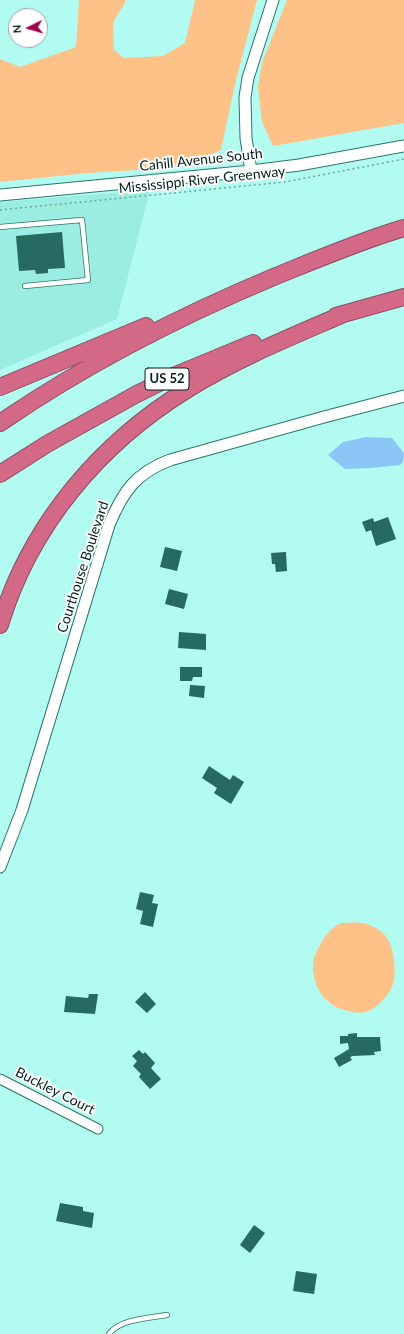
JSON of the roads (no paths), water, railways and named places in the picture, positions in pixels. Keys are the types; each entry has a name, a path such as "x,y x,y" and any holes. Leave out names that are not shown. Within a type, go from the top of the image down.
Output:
{"highway":[{"path":"0,423 57,386 112,354 164,327 220,300 332,253 404,228"},
{"path":"0,387 178,313 265,281"},
{"name":"US 52","path":"0,474 47,444 135,395 171,377 287,331 404,297"},
{"path":"0,625 18,576 36,541 54,513 96,461 119,439 189,388 260,351 346,313"}],"street":[{"path":"251,171 246,138 245,97 248,78 273,0"},
{"name":"Cahill Avenue South","path":"0,194 251,171 299,165 404,146"},
{"name":"Courthouse Boulevard","path":"0,867 22,810 109,525 117,506 134,482 146,472 170,460 404,396"},
{"name":"Buckley Court","path":"0,1079 98,1129"}],"lane":[{"path":"0,227 82,220 88,280 25,286"},
{"path":"109,1334 114,1328 122,1324 167,1315"}],"water":[{"path":"366,437 392,438 404,453 403,462 400,465 345,469 328,455 343,442"}]}
